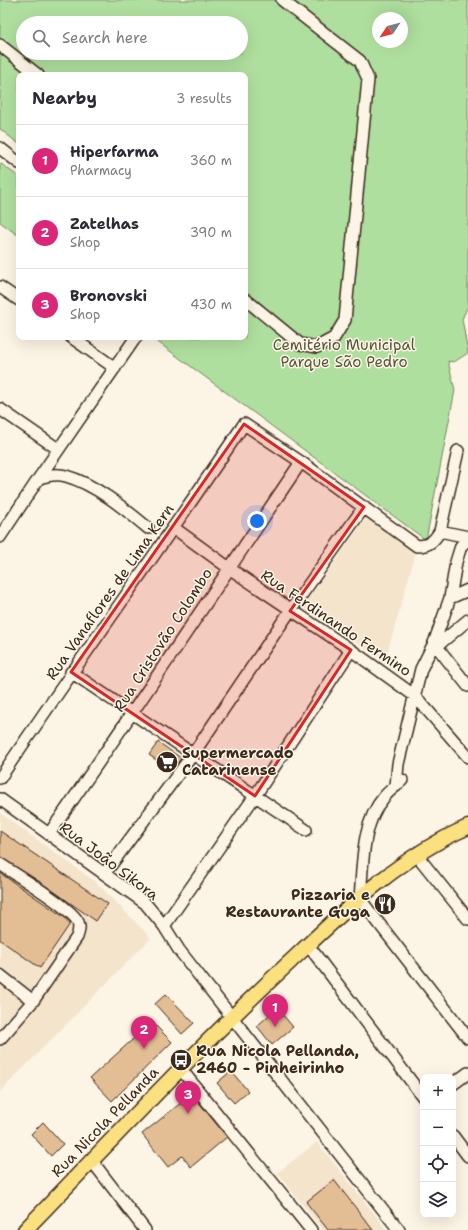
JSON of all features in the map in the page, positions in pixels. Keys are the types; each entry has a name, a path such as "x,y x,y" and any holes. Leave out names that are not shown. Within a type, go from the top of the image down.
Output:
{"main road":[{"name":"Rua Nicola Pellanda","path":"25,1230 180,1068 232,1016 308,946 360,899 416,854 468,827"}],"street":[{"path":"248,301 300,344 317,347 334,338 345,320 368,79 360,61 282,0"},
{"path":"0,45 16,58"},
{"path":"19,60 34,72"},
{"path":"0,148 16,161"},
{"path":"0,287 16,298"},
{"path":"75,340 115,368"},
{"path":"0,537 58,449 134,340"},
{"path":"0,410 58,449"},
{"name":"Rua Vanaflores de Lima Kern","path":"0,778 71,672 174,528 244,424 301,462"},
{"path":"301,462 417,546 429,544 434,540 440,531 458,451"},
{"name":"Rua Cristovão Colombo","path":"49,834 133,714 301,462"},
{"path":"39,478 53,474 66,476 88,486 124,508 148,528"},
{"path":"105,873 193,754 290,611 364,507"},
{"name":"Rua Ferdinando Fermino","path":"174,528 290,611 351,650 415,696 468,757"},
{"path":"440,531 468,538 461,546 456,562 450,598 435,644 420,669 415,696 398,764 399,783 384,796 369,824 365,840 360,899 468,1038"},
{"path":"450,598 468,590"},
{"path":"435,644 468,620"},
{"path":"435,644 468,686"},
{"path":"164,926 255,796 351,650"},
{"path":"71,672 306,830"},
{"name":"Rua João Sikora","path":"0,799 145,903 164,926 179,950 399,1230"},
{"path":"416,854 468,919"},
{"path":"0,864 67,910 77,921 80,929 77,937 33,1001 0,1039"},
{"path":"308,946 420,1093"},
{"path":"0,975 33,1001"},
{"path":"180,1068 311,1230"},
{"path":"456,1082 468,1073"},
{"path":"456,1140 468,1156"},
{"path":"92,1161 145,1230"}],"highlighted area":[{"path":"244,424 364,507 290,611 351,650 255,796 71,672"}],"shaded area":[{"path":"367,517 416,552 385,661 302,607"},
{"path":"0,813 97,883 151,938 0,1092"},
{"path":"317,1142 387,1230 323,1230 277,1173"}],"green space":[{"name":"Cemitério Municipal Parque São Pedro","path":"0,0 468,0 468,306 462,319 468,353 454,362 448,361 455,390 426,540 155,340 248,340 248,72 16,72 16,142 0,129"},
{"path":"0,163 16,175 16,234 0,222"}],"building":[{"path":"158,742 181,758 172,771 149,755"},
{"path":"0,831 108,904 96,921 46,886 0,857"},
{"path":"0,873 64,917 70,924 40,968 0,940"},
{"path":"166,994 194,1023 182,1034 155,1004"},
{"path":"277,1008 293,1027 272,1045 257,1026"},
{"path":"152,1022 172,1042 112,1101 90,1078"},
{"path":"231,1071 248,1091 234,1103 217,1083"},
{"path":"192,1094 227,1137 191,1167 182,1156 168,1167 142,1134"},
{"path":"43,1122 63,1144 51,1156 31,1134"},
{"path":"334,1180 373,1230 328,1230 306,1202"}],"place":[{"name":"Supermercado Catarinense","path":"167,762"},
{"name":"Pizzaria e Restaurante Guga","path":"385,904"},
{"name":"Hiperfarma","path":"275,1027"},
{"name":"Zatelhas","path":"144,1049"},
{"name":"Rua Nicola Pellanda, 2460 - Pinheirinho","path":"181,1060"},
{"name":"Bronovski","path":"188,1114"}]}
